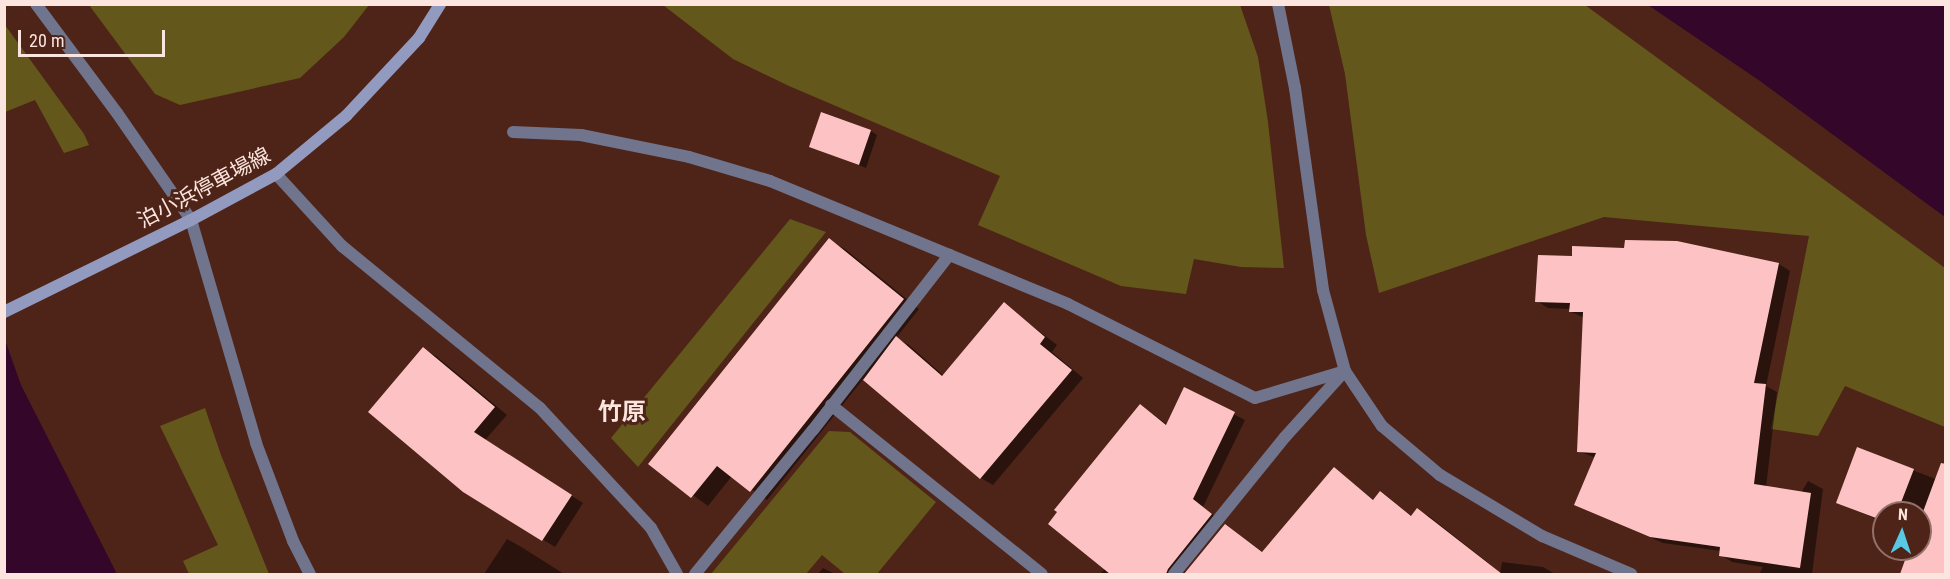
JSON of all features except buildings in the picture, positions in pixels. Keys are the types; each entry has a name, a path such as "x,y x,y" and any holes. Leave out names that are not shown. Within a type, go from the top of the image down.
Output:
{"main road":[{"name":"泊小浜停車場線","path":"4,312 191,220 276,174 346,116 419,38 440,4"}],"street":[{"path":"36,4 117,113 191,220 256,443 293,541 310,574"},
{"path":"1278,4 1295,88 1323,290 1344,371 1382,426 1440,475 1542,536 1630,574"},
{"path":"513,132 581,135 689,157 770,181 1068,304 1255,398 1344,371"},
{"path":"276,174 342,246 540,408 651,528 676,574"},
{"path":"695,574 813,430 949,255"},
{"path":"1174,574 1285,437 1344,371"},
{"path":"831,405 1042,574"}],"shaded area":[{"path":"89,5 369,5 344,37 300,78 180,105 155,94"},
{"path":"663,5 1240,5 1258,57 1268,122 1284,268 1241,267 1194,259 1186,294 1121,286 978,225 1000,176 789,86 733,59"},
{"path":"1329,5 1585,5 1945,268 1945,427 1845,386 1818,436 1771,429 1809,236 1604,217 1379,293 1366,235 1345,74"},
{"path":"1648,5 1945,5 1945,217 1760,81"},
{"path":"5,25 84,134 89,145 64,153 35,100 5,112"},
{"path":"790,219 826,232 638,467 611,438"},
{"path":"4,337 21,385 117,574 5,574"},
{"path":"205,408 221,455 269,574 189,574 183,561 218,545 160,426"},
{"path":"829,431 850,432 936,502 877,574 845,574 822,555 806,574 711,574"}],"district":[{"name":"竹原","path":"622,413"}]}
